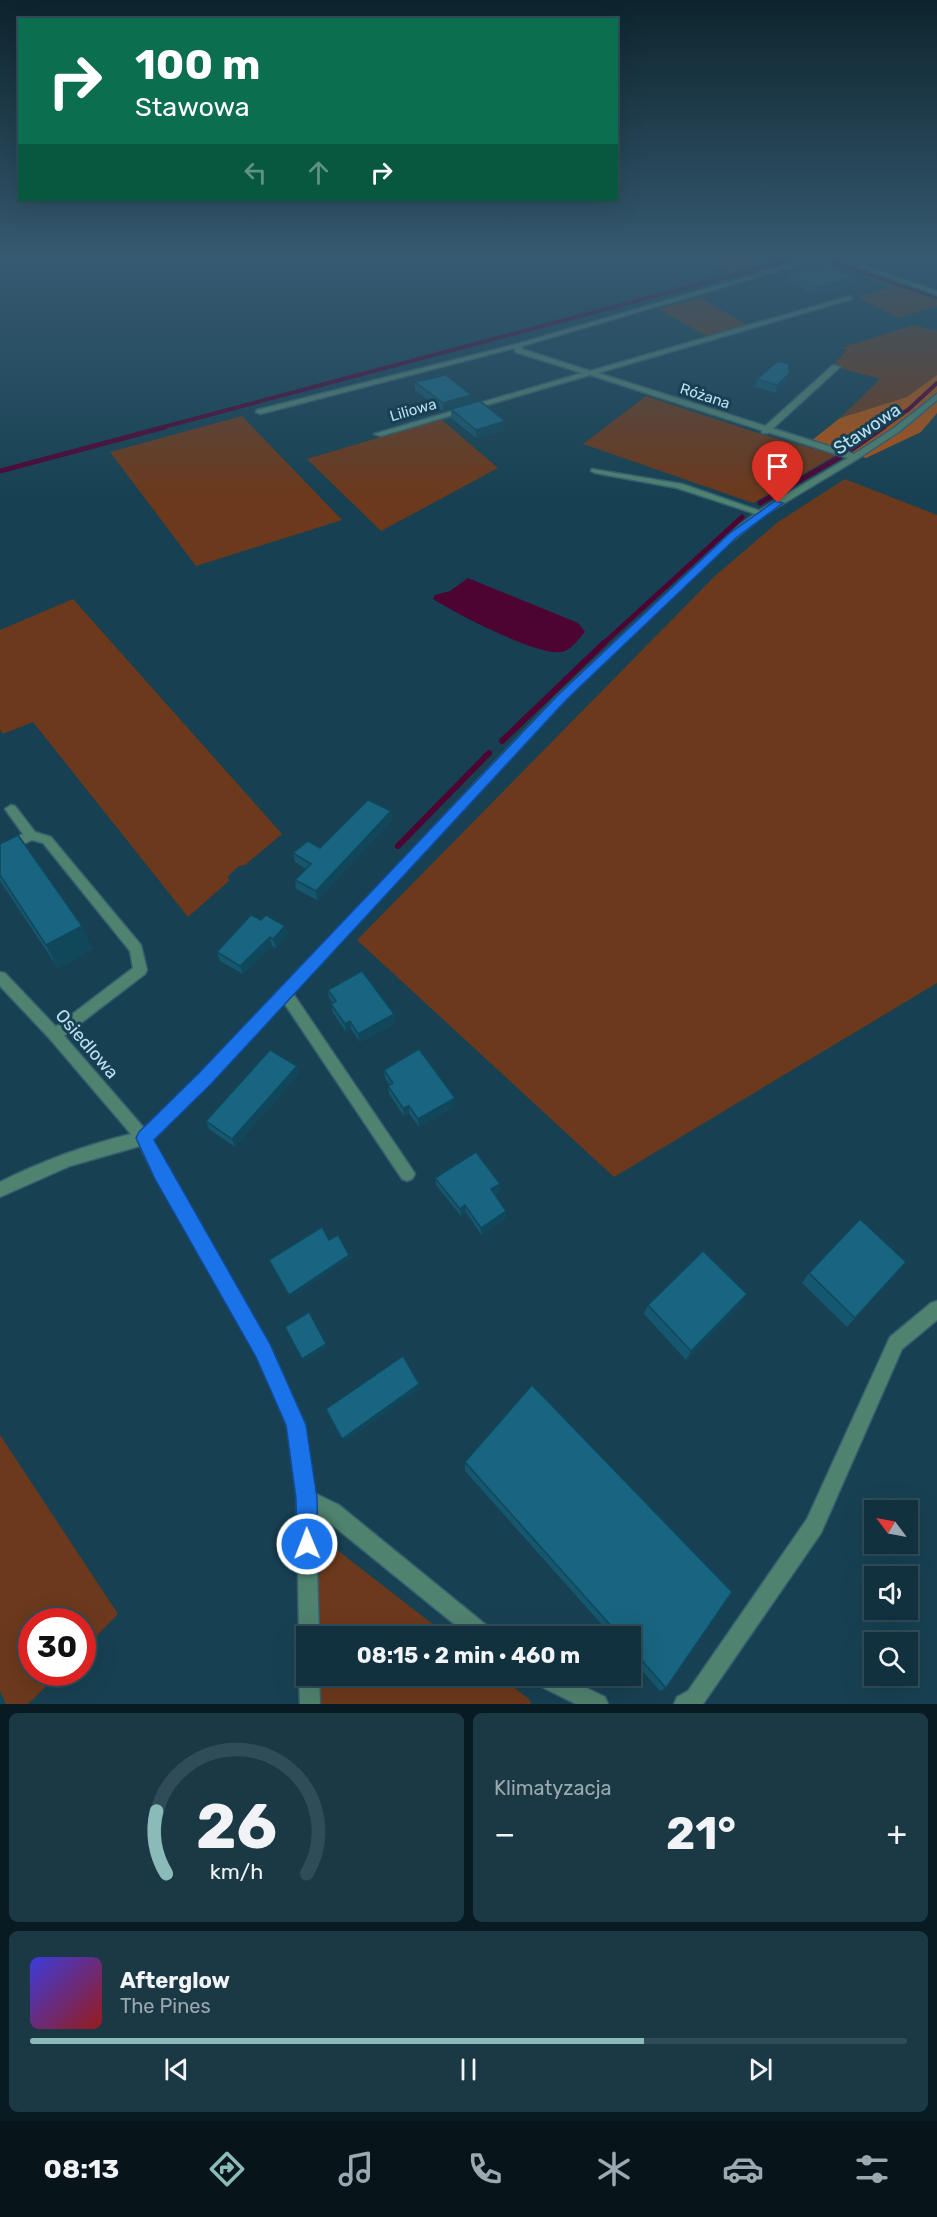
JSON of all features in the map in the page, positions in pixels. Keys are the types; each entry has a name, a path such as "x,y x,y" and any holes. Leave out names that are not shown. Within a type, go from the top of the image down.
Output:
{"street":[{"path":"260,412 548,337"},
{"name":"Liliowa","path":"378,434 720,337"},
{"name":"Różana","path":"519,345 518,350 855,457"},
{"path":"765,430 836,367"},
{"name":"Stawowa","path":"144,1138 205,1078 562,698 734,535 762,513 855,457 918,415 937,396"},
{"path":"595,471 679,486 762,513"},
{"path":"11,809 31,835 47,840 136,949 140,970 55,1035"},
{"path":"0,850 31,835"},
{"name":"Osiedlowa","path":"0,977 55,1035 144,1138 161,1173 263,1350 296,1425 306,1498 309,1626"},
{"path":"285,993 407,1174"},
{"path":"0,1190 35,1171 91,1150 144,1138"},
{"path":"684,1704 695,1698 814,1526 896,1343 937,1309"},
{"path":"306,1498 332,1512 472,1626"},
{"path":"309,1686 310,1704"},
{"path":"561,1686 598,1704"}],"shaded area":[{"path":"877,337 937,337 937,375 907,397 840,418 880,379 832,366 847,350 840,348"},
{"path":"937,375 937,413 921,432 866,458 811,441 840,418 907,397"},
{"path":"646,396 761,434 836,455 753,503 583,444"},
{"path":"242,416 342,520 196,566 110,452"},
{"path":"441,419 498,468 381,531 307,459"},
{"path":"845,479 937,515 937,983 614,1177 357,940 715,576 778,522"},
{"path":"468,578 578,623 585,632 568,649 561,652 550,651 516,641 433,599 435,595 450,591"},
{"path":"73,599 282,834 245,865 239,866 228,876 229,881 188,917 33,722 3,734 0,729 0,630"},
{"path":"0,1435 118,1614 96,1637 96,1608 18,1608 18,1686 47,1686 28,1704 0,1704"},
{"path":"319,1536 435,1626 319,1626"},
{"path":"318,1686 512,1686 529,1699 531,1704 318,1704"}],"building":[{"path":"778,361 789,364 789,374 777,385 757,379"},
{"path":"446,375 471,395 443,403 415,382"},
{"path":"480,401 505,421 476,430 451,409"},
{"path":"368,800 391,811 316,891 295,880 311,864 293,853 308,841 320,848"},
{"path":"18,835 82,926 46,945 0,875 0,844"},
{"path":"251,915 261,920 266,915 285,926 240,966 217,952"},
{"path":"362,971 394,1014 358,1034 350,1021 345,1024 331,1004 336,1001 328,990"},
{"path":"419,1049 455,1098 418,1119 409,1106 403,1108 388,1086 393,1083 384,1070"},
{"path":"270,1050 297,1066 232,1139 206,1121"},
{"path":"476,1152 500,1184 491,1189 506,1211 481,1228 465,1205 460,1209 435,1178"},
{"path":"860,1219 906,1262 855,1318 809,1273"},
{"path":"322,1227 329,1240 338,1235 349,1255 289,1295 269,1260"},
{"path":"703,1251 747,1294 691,1351 648,1305"},
{"path":"309,1312 326,1344 302,1359 285,1327"},
{"path":"403,1356 419,1384 342,1439 326,1409"},
{"path":"532,1385 732,1592 666,1688 641,1660 641,1626 611,1626 465,1462"}],"waterway":[{"path":"160,428 503,337"},
{"path":"882,428 909,409 937,383"},
{"path":"0,471 165,427"},
{"path":"851,450 884,427"},
{"path":"760,503 840,457"},
{"path":"603,644 742,517"},
{"path":"502,741 604,643"},
{"path":"398,846 489,753"}],"route":[{"path":"307,1544 306,1498 296,1425 263,1350 161,1173 144,1138 205,1078 562,698 734,535 778,503"}]}
